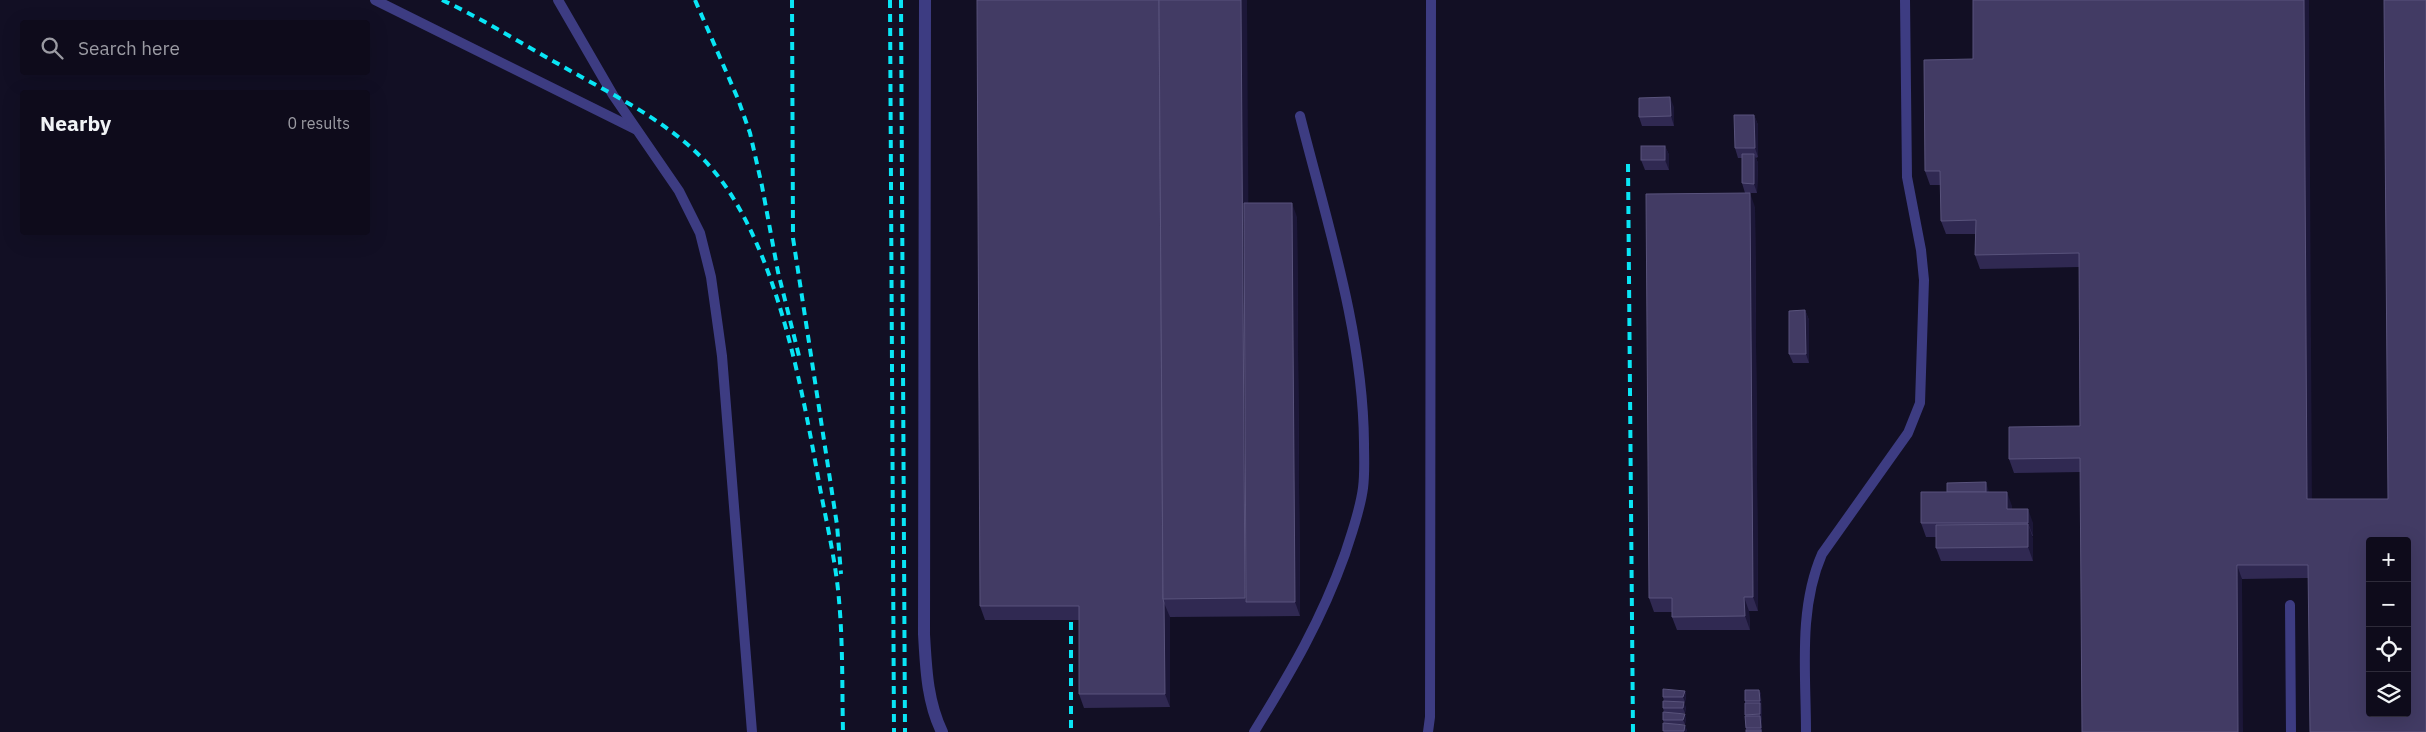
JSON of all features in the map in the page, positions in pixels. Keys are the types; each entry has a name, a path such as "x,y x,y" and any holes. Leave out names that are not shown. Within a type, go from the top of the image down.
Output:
{"street":[{"path":"925,0 924,634 927,682 936,718 942,732"}],"lane":[{"path":"375,0 636,129"},
{"path":"558,0 613,96 679,191 700,233 711,277 722,356 752,732"},
{"path":"1428,732 1430,717 1431,0"},
{"path":"1806,732 1806,613 1814,571 1822,554 1908,433 1920,402 1924,280 1921,250 1907,176 1905,0"},
{"path":"1254,732 1296,663 1323,612 1356,520 1363,488 1364,412 1362,378 1339,272 1300,116"},
{"path":"2290,605 2291,732"}],"building":[{"path":"977,0 1159,0 1165,694 1079,694 1079,606 980,606"},
{"path":"1159,0 1241,0 1245,598 1163,599"},
{"path":"1973,0 2304,0 2307,499 2388,499 2384,0 2426,0 2426,732 2310,732 2308,565 2237,565 2238,732 2082,732 2080,458 2009,459 2009,427 2080,426 2079,253 1975,255 1976,220 1941,221 1940,171 1925,171 1924,60 1973,59"},
{"path":"1670,97 1671,116 1639,117 1639,98"},
{"path":"1734,115 1754,115 1755,148 1735,148"},
{"path":"1641,146 1665,146 1665,160 1641,160"},
{"path":"1742,154 1754,154 1754,184 1742,183"},
{"path":"1750,193 1753,597 1744,597 1745,616 1672,617 1672,598 1649,598 1646,194"},
{"path":"1244,203 1292,203 1295,602 1246,602"},
{"path":"1805,310 1806,354 1789,354 1789,311"},
{"path":"1986,482 1986,492 1947,492 1947,483"},
{"path":"1921,492 2007,492 2007,509 2028,509 2028,523 1921,523"},
{"path":"2028,524 2028,547 1936,548 1936,525"},
{"path":"1663,689 1685,691 1683,697 1663,697"},
{"path":"1745,690 1759,690 1760,701 1745,701"},
{"path":"1663,701 1684,702 1683,708 1663,708"},
{"path":"1745,703 1760,703 1760,714 1745,715"},
{"path":"1663,712 1685,714 1683,720 1663,720"},
{"path":"1745,716 1760,716 1761,728 1746,728"},
{"path":"1663,723 1685,725 1684,731 1663,731"},
{"path":"1746,730 1761,730 1761,732 1746,732"}],"railway":[{"path":"442,0 487,23 616,96 668,129 699,155 725,186 747,223 765,265 794,357 831,544 838,586 840,616 843,732"},
{"path":"695,0 738,99 750,133 778,272 799,356"},
{"path":"792,0 793,238 837,525 841,574"},
{"path":"890,0 894,732"},
{"path":"901,0 905,732"},
{"path":"1628,164 1633,732"},
{"path":"1071,622 1071,732"}]}
